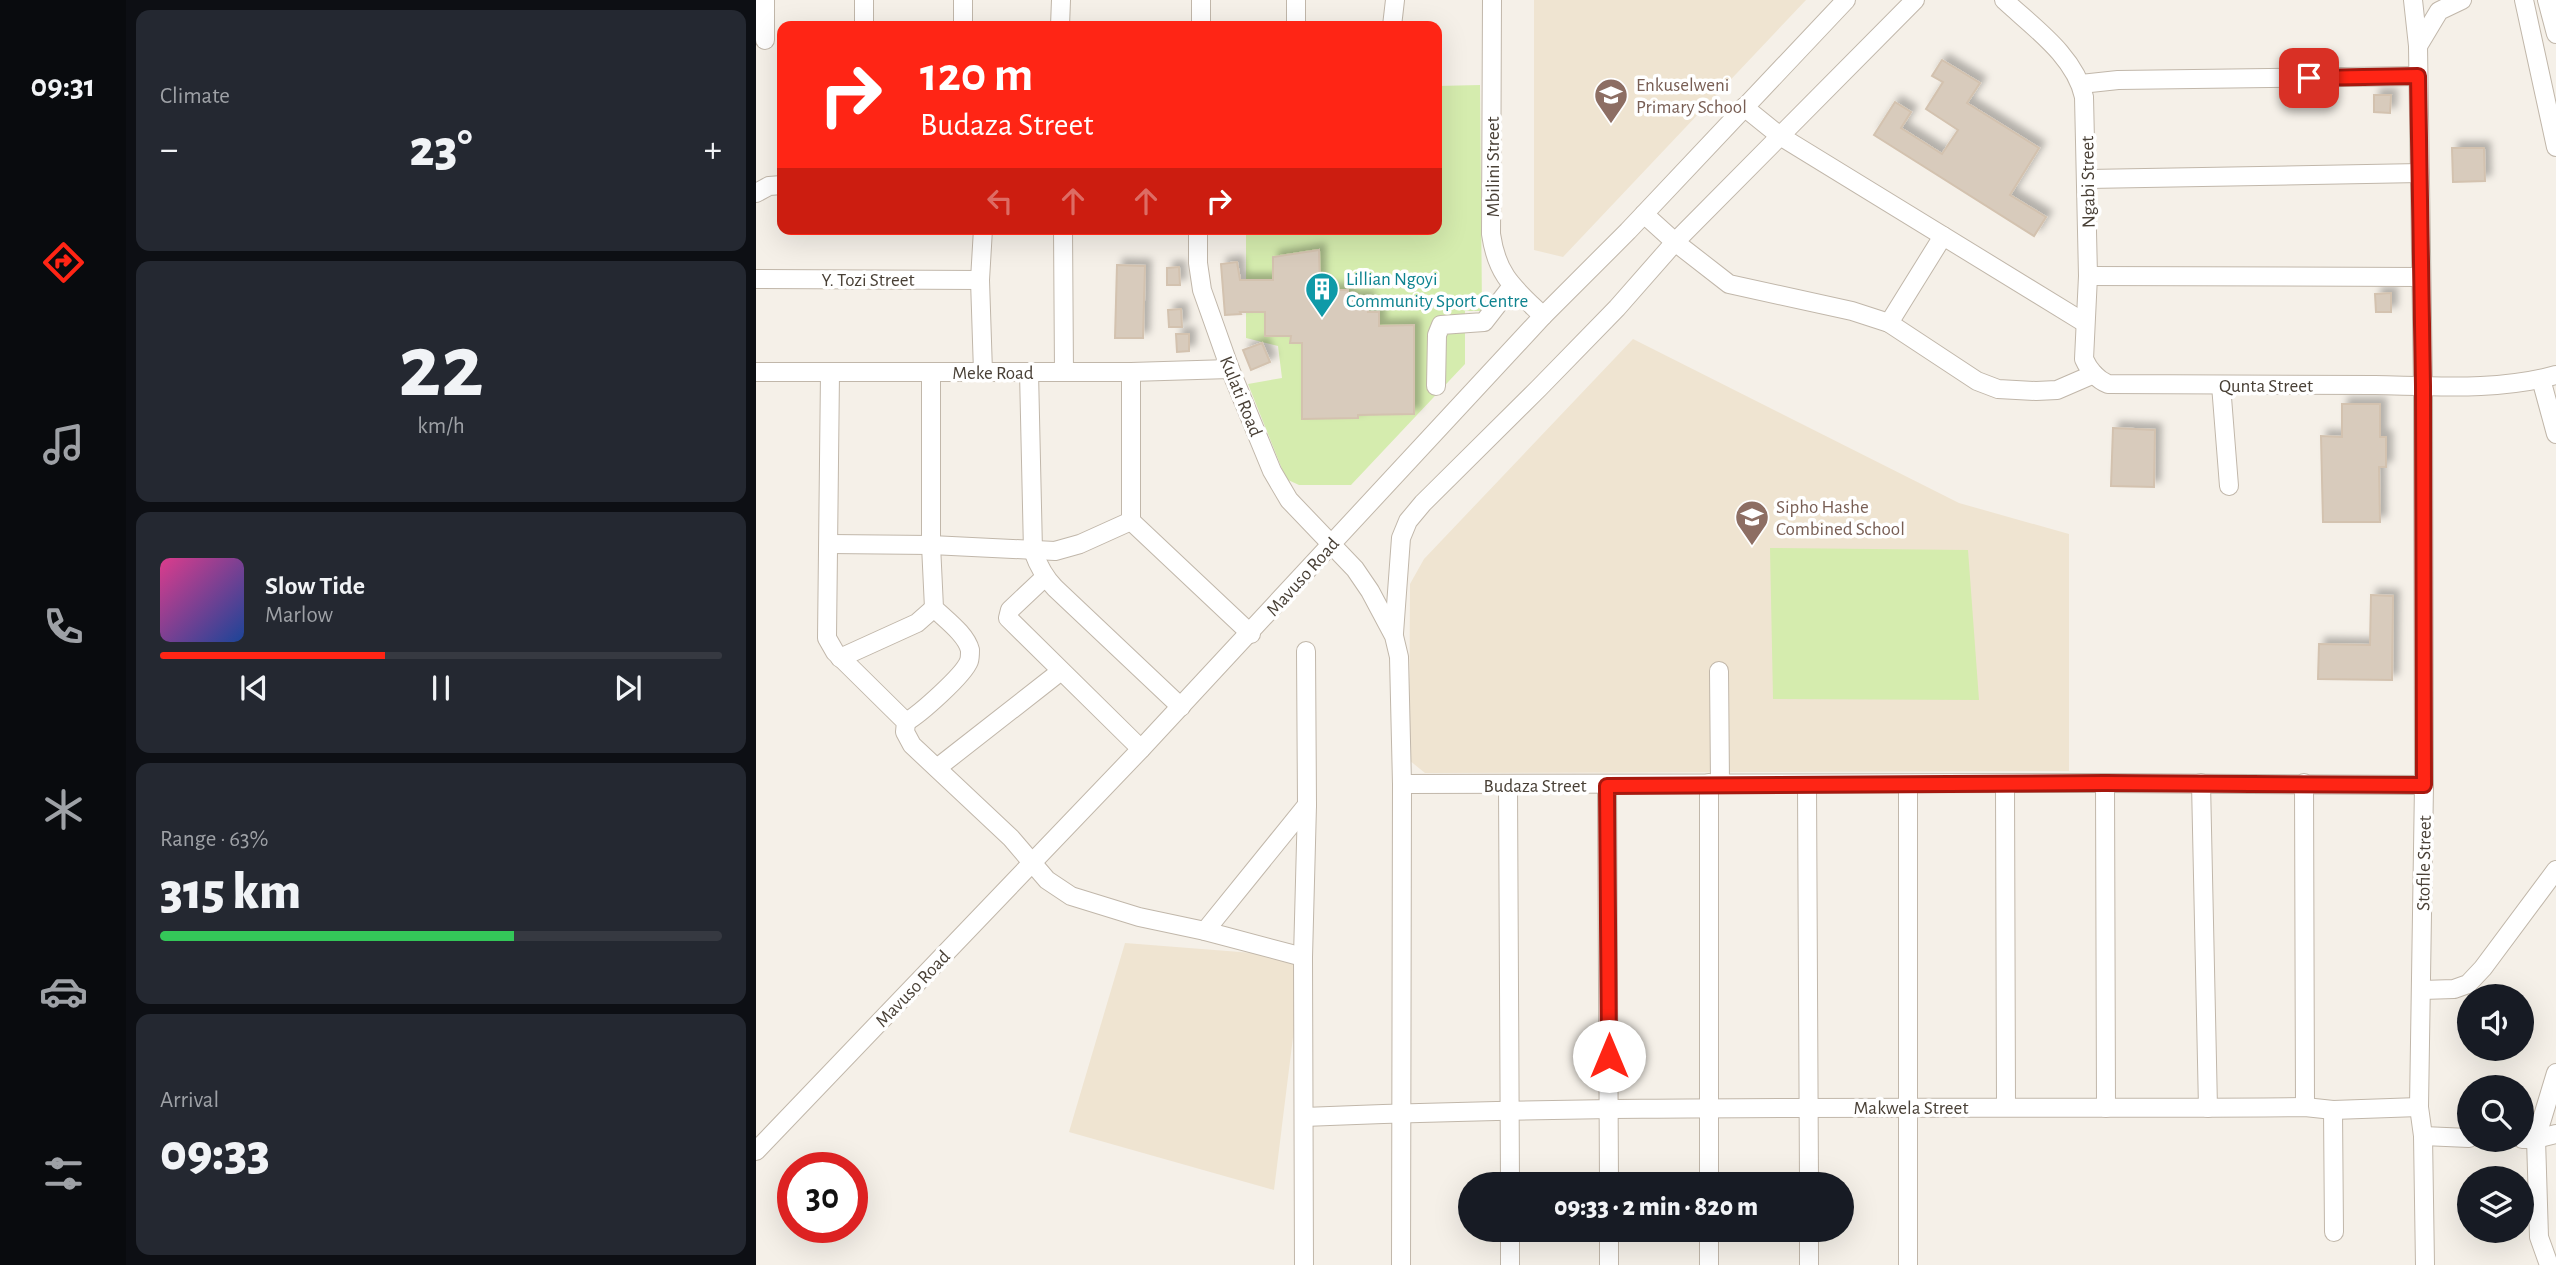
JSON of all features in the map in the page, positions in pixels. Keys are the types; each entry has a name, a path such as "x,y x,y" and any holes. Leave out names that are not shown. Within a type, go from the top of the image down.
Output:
{"street":[{"path":"765,0 768,40"},
{"path":"864,0 864,21"},
{"path":"963,0 963,21"},
{"path":"1060,0 1060,21"},
{"path":"1201,0 1201,21"},
{"path":"1296,0 1296,21"},
{"path":"1393,21 1395,0"},
{"name":"Mbilini Street","path":"1492,0 1492,234 1499,268 1512,286 1543,316"},
{"name":"Mavuso Road","path":"756,1151 1181,708 1543,316 1644,214 1846,0"},
{"path":"1401,1265 1402,784 1399,657 1394,636 1401,538 1408,521 1423,503 1617,308 1675,242 1914,0"},
{"name":"Ngabi Street","path":"2004,0 2057,50 2081,84 2088,179 2088,276 2084,359 2101,379"},
{"name":"Stofile Street","path":"2413,0 2418,46 2423,386 2424,785 2419,1107 2423,1136 2424,1265"},
{"path":"2418,46 2439,10 2462,0"},
{"path":"2524,0 2556,147"},
{"path":"2547,0 2556,34"},
{"path":"2081,84 2118,80 2418,76"},
{"path":"1744,107 1780,136 2085,323"},
{"path":"2088,179 2420,173"},
{"path":"756,193 777,185"},
{"path":"1644,214 1707,269 1739,288 1852,311 1889,323 1977,381 1998,389 2057,390 2101,379"},
{"path":"983,235 980,280 983,372"},
{"path":"1063,235 1064,372"},
{"name":"Kulati Road","path":"1198,235 1202,290 1230,369 1272,471 1289,500 1306,521 1354,569 1370,591 1394,636"},
{"path":"1889,323 1943,236"},
{"path":"2088,276 2420,276"},
{"name":"Y. Tozi Street","path":"756,279 980,280"},
{"path":"1436,386 1439,327 1443,324 1484,322 1512,286"},
{"name":"Meke Road","path":"756,372 1131,372 1230,369"},
{"path":"1029,372 1033,551 1045,577 1181,708"},
{"path":"1131,372 1131,521 1251,634"},
{"path":"830,373 827,638 840,658 906,722"},
{"path":"931,373 931,545 934,608 967,641 970,661 929,705 906,722 905,732 912,745 1011,838 1055,887 1084,902 1303,957"},
{"path":"2549,377 2556,435"},
{"name":"Qunta Street","path":"2101,379 2221,385 2423,386 2493,385 2549,377"},
{"path":"2221,385 2229,486"},
{"path":"830,544 931,545 1055,551 1067,549 1131,521"},
{"path":"1045,577 1007,616 1141,749"},
{"path":"840,658 916,623 934,608"},
{"path":"1304,1265 1306,651"},
{"path":"937,768 1061,671"},
{"path":"1709,1172 1714,783 1719,671"},
{"path":"2105,783 2106,1108"},
{"path":"2202,783 2207,1108"},
{"path":"2304,783 2305,1107"},
{"name":"Budaza Street","path":"1402,784 2424,785"},
{"path":"1807,785 1809,1172"},
{"path":"1908,785 1908,1265"},
{"path":"2005,785 2006,1107"},
{"path":"1508,786 1510,1172"},
{"path":"1607,786 1609,1172"},
{"path":"1205,931 1307,806"},
{"path":"2422,990 2454,989 2468,984 2556,870"},
{"path":"2534,1127 2556,1073"},
{"name":"Makwela Street","path":"1304,1117 1710,1107 2305,1107 2333,1110 2419,1107"},
{"path":"2333,1110 2334,1232"},
{"path":"2534,1138 2556,1134"},
{"path":"2423,1136 2457,1137"},
{"path":"2531,1152 2547,1235 2549,1265"},
{"path":"1510,1242 1510,1265"},
{"path":"1609,1242 1609,1265"},
{"path":"1709,1242 1709,1265"},
{"path":"1809,1242 1809,1265"}],"shaded area":[{"name":"Enkuselweni Primary School","path":"1534,0 1806,0 1563,257 1534,250"},
{"name":"Sipho Hashe Combined School","path":"1633,339 1959,503 2069,534 2069,771 1425,773 1409,760 1410,584 1424,559"},
{"path":"1125,943 1303,957 1274,1190 1069,1132"}],"green space":[{"path":"1480,85 1482,311 1465,311 1465,364 1351,485 1299,485 1286,479 1248,384 1282,378 1278,346 1246,338 1246,235 1442,235 1442,86"},
{"path":"1770,548 1968,550 1979,700 1773,699"}],"building":[{"path":"1942,60 1980,83 1967,103 2039,148 2010,195 2046,217 2034,236 1874,135 1895,102 1911,112 1901,128 1942,154 1958,130 1926,109 1943,82 1932,76"},
{"path":"2374,95 2391,95 2390,113 2374,112"},
{"path":"2452,148 2484,148 2485,181 2453,182"},
{"name":"Lillian Ngoyi Community Sport Centre","path":"1319,250 1320,287 1326,287 1326,290 1348,290 1348,297 1368,297 1368,312 1379,312 1379,326 1414,325 1414,414 1302,419 1302,343 1290,343 1291,336 1265,336 1265,312 1225,315 1221,264 1237,262 1240,280 1273,280 1273,257"},
{"path":"1117,265 1145,266 1143,338 1115,338"},
{"path":"1179,267 1180,285 1167,285 1167,268"},
{"path":"2391,293 2391,312 2376,312 2375,294"},
{"path":"1181,309 1182,327 1169,327 1168,310"},
{"path":"1176,334 1189,334 1189,351 1177,352"},
{"path":"1262,343 1270,362 1251,370 1243,350"},
{"path":"2342,404 2380,404 2380,437 2386,437 2386,467 2379,467 2380,522 2323,522 2321,436 2342,437"},
{"path":"2113,428 2155,430 2154,487 2111,486"},
{"path":"2371,595 2393,596 2392,680 2318,679 2319,644 2370,645"}],"place":[{"name":"Enkuselweni Primary School","path":"1611,125"},
{"name":"Lillian Ngoyi Community Sport Centre","path":"1322,319"},
{"name":"Sipho Hashe Combined School","path":"1752,547"}],"route":[{"path":"1609,1056 1607,786 1709,783 2424,785 2423,386 2418,76 2309,78"}]}
